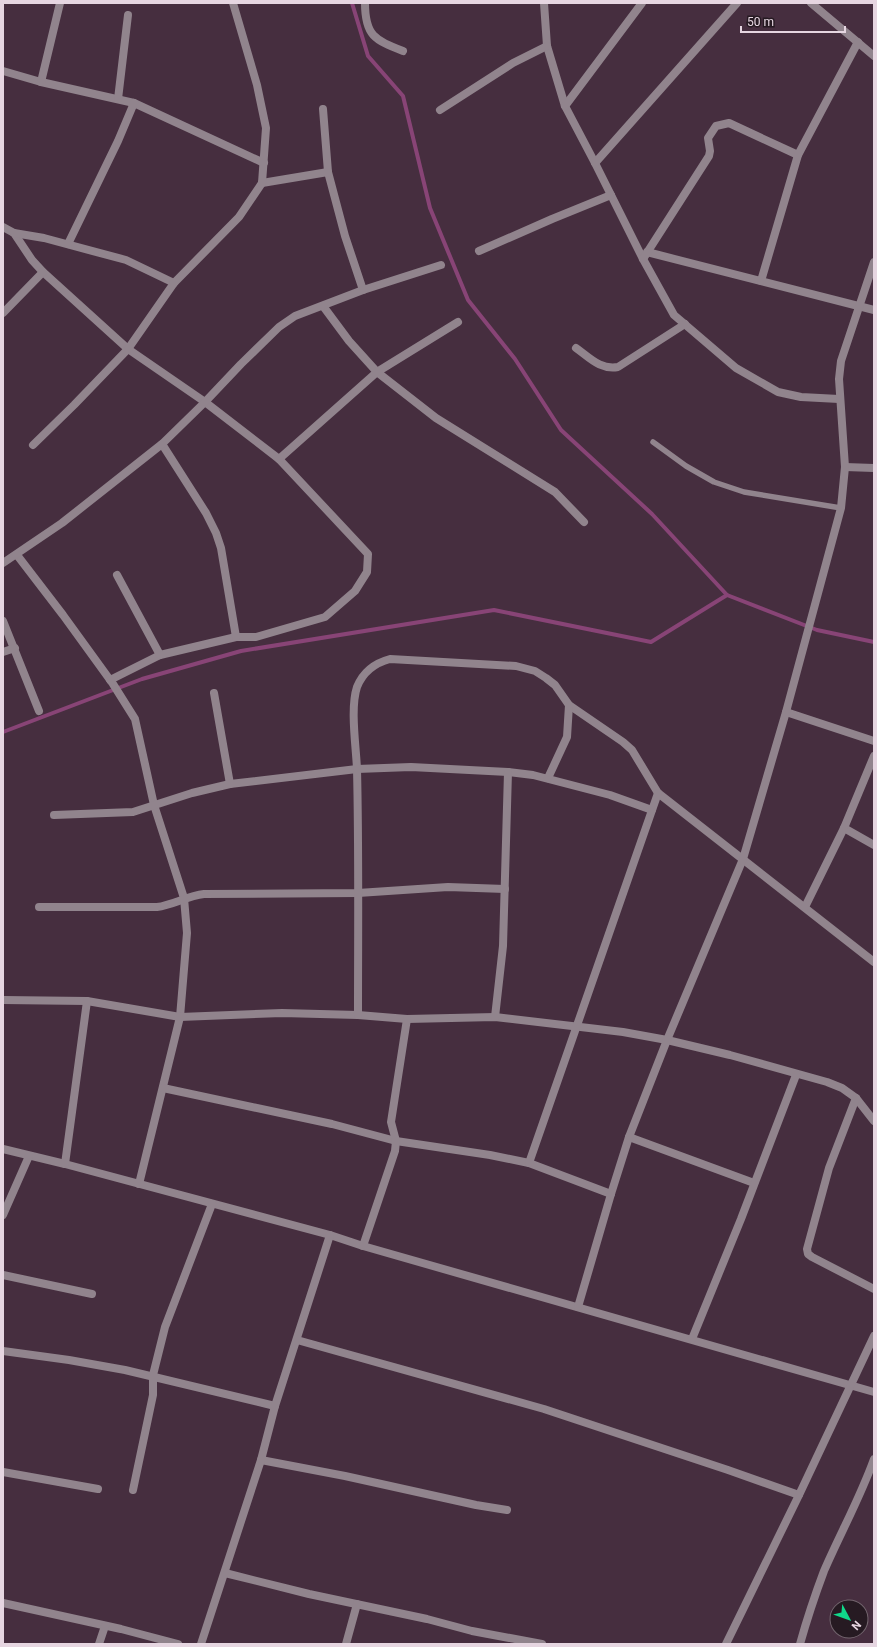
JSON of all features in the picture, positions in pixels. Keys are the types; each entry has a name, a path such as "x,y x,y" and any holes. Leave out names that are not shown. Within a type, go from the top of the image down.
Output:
{"street":[{"path":"41,82 60,3"},
{"path":"33,444 74,405 128,349 174,283 238,217 262,183 266,128 257,85 233,3"},
{"path":"365,3 365,17 372,35 381,43 403,51"},
{"path":"544,3 547,46 565,106 645,256 674,315 736,368 778,392 801,396 839,399"},
{"path":"565,106 642,3"},
{"path":"595,163 737,3"},
{"path":"811,3 874,56"},
{"path":"118,98 128,15"},
{"path":"761,281 798,155 858,42"},
{"path":"440,110 513,63 547,46"},
{"path":"3,71 41,82 118,98 134,103 264,163"},
{"path":"68,244 118,141 134,103"},
{"path":"323,109 328,172 345,236 362,290"},
{"path":"645,256 709,156 710,151 708,138 716,126 728,123 798,155"},
{"path":"262,183 328,172"},
{"path":"479,251 612,195"},
{"path":"3,227 14,233 68,244 126,260 174,283"},
{"path":"14,233 32,260 43,272 128,349 205,402 279,458 368,554 367,572 355,591 325,617 256,637 236,637 160,654 112,682"},
{"path":"645,256 761,281 874,310"},
{"path":"578,1307 629,1137 667,1040 743,859 786,712 841,508 845,467 839,399 841,361 874,262"},
{"path":"3,564 62,523 162,444 279,327 295,316 362,290 441,265"},
{"path":"3,313 43,272"},
{"path":"323,306 349,341 378,372 436,418 555,492 584,522"},
{"path":"279,458 378,372 458,322"},
{"path":"576,348 599,365 610,368 618,367 685,324"},
{"path":"162,444 206,514 216,533 221,548 236,637"},
{"path":"845,467 874,468"},
{"path":"17,555 112,682 137,723 154,805 184,898 187,933 180,1017 139,1184"},
{"path":"117,575 160,654"},
{"path":"3,621 39,711"},
{"path":"3,652 15,648"},
{"path":"358,1015 357,769 354,708 360,681 368,671 379,662 390,659 516,666 535,671 555,685 569,705 623,742 632,750 658,793 874,962"},
{"path":"214,693 230,784"},
{"path":"548,778 561,753 566,737 569,705"},
{"path":"786,712 874,741"},
{"path":"805,907 844,828 874,756"},
{"path":"54,815 133,812 192,793 230,784 357,769 411,767 508,772 548,778 610,795 652,810"},
{"path":"495,1017 503,946 508,772"},
{"path":"529,1163 658,793"},
{"path":"844,828 874,845"},
{"path":"39,907 157,907 171,904 184,898 204,894 358,893 448,887 505,889"},
{"path":"3,1000 86,1001 180,1017 282,1013 358,1015 407,1019 495,1017 623,1032 667,1040 730,1055 835,1085 856,1098 873,1118"},
{"path":"65,1164 86,1001"},
{"path":"363,1246 395,1151 396,1141 391,1122 407,1019"},
{"path":"692,1339 796,1075"},
{"path":"163,1088 332,1124 396,1141 490,1155 529,1163 611,1194"},
{"path":"856,1098 829,1168 807,1249 808,1254 812,1257 874,1289"},
{"path":"629,1137 754,1183"},
{"path":"3,1149 65,1164 330,1235 363,1246 874,1392"},
{"path":"3,1215 29,1156"},
{"path":"133,1490 153,1395 152,1375 164,1327 212,1204"},
{"path":"201,1644 261,1460 275,1406 330,1235"},
{"path":"3,1275 92,1294"},
{"path":"726,1644 799,1495 874,1336"},
{"path":"297,1340 544,1409 799,1495"},
{"path":"3,1351 69,1360 152,1375 275,1406"},
{"path":"800,1644 807,1618 824,1571 859,1498 874,1459"},
{"path":"261,1460 345,1476 476,1505 507,1510"},
{"path":"3,1472 98,1489"},
{"path":"225,1573 309,1594 427,1619 472,1631 542,1644"},
{"path":"3,1603 178,1644"},
{"path":"346,1644 357,1604"},
{"path":"99,1644 105,1626"}],"lane":[{"path":"653,442 686,466 714,482 744,492 841,508"}],"waterway":[{"path":"352,3 368,56 403,96 430,208 468,300 515,359 561,430 652,514 727,595"},
{"path":"3,732 142,679 241,651 494,610 651,642 727,595 817,630 874,642"}]}
